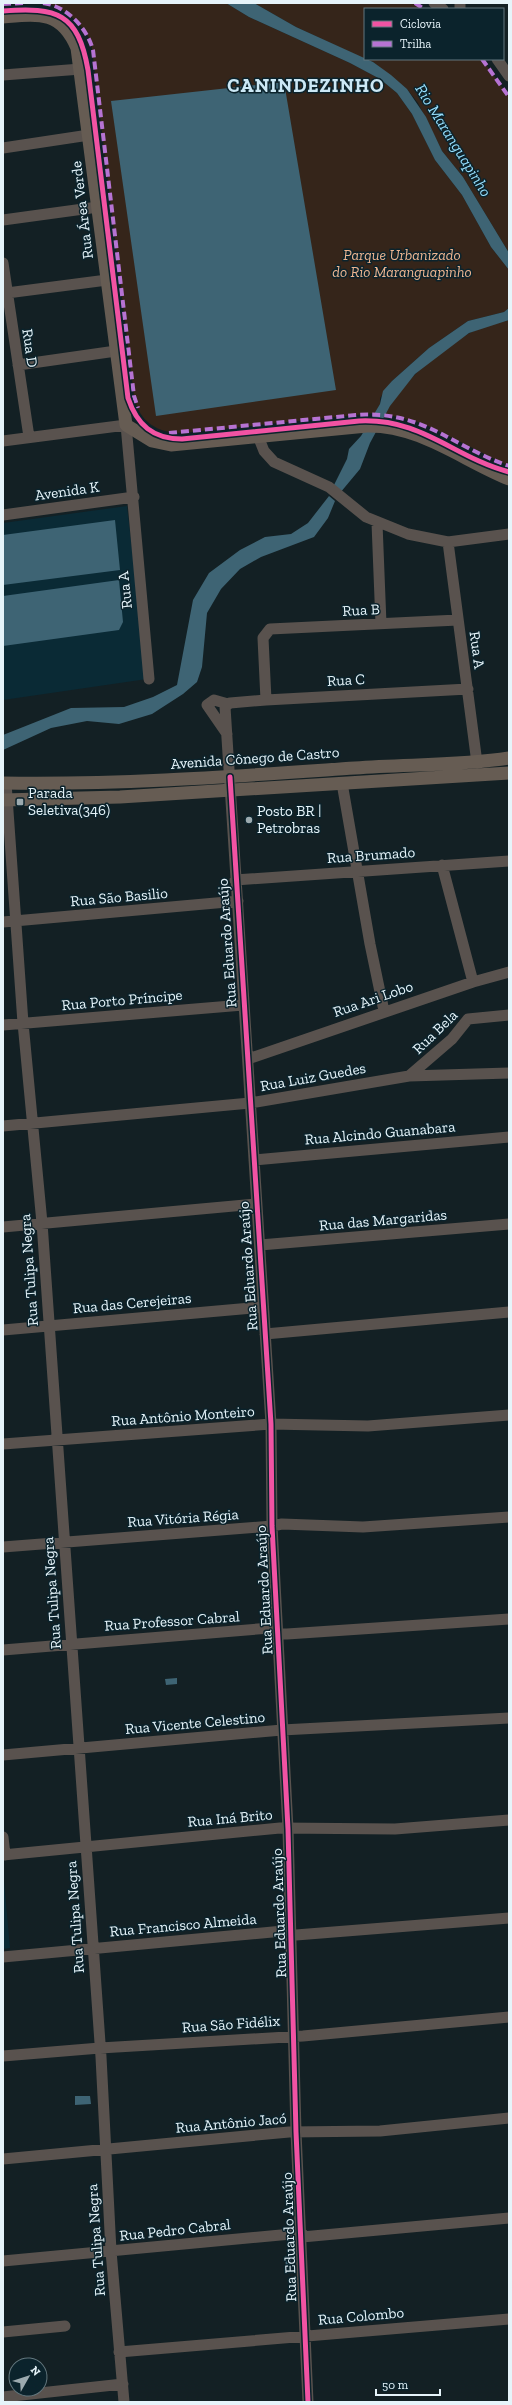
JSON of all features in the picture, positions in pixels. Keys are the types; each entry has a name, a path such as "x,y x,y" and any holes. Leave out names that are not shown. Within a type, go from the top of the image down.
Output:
{"main road":[{"name":"Rua Área Verde","path":"3,17 34,14 47,16 58,21 72,36 81,69 126,425"},
{"path":"126,425 152,441 171,445 373,425 416,434 509,479"},
{"name":"Avenida Cônego de Castro","path":"4,800 120,797 357,767 477,763 509,758"},
{"path":"477,763 479,776"},
{"path":"357,767 358,782"},
{"name":"Avenida Cônego de Castro","path":"4,783 342,783 479,776 509,773"}],"street":[{"path":"498,60 509,76"},
{"path":"3,75 81,69"},
{"path":"3,148 90,135"},
{"path":"3,220 98,208"},
{"name":"Rua D","path":"3,263 29,437"},
{"path":"7,293 107,280"},
{"path":"18,365 116,351"},
{"path":"3,441 126,425"},
{"name":"Rua Área Verde","path":"126,425 134,498"},
{"path":"258,436 264,451 274,462 329,487 366,517 377,522 408,534 448,542 509,534"},
{"name":"Avenida K","path":"3,515 134,498"},
{"name":"Rua A","path":"134,498 132,504 149,679"},
{"path":"377,522 381,624"},
{"name":"Rua A","path":"448,542 477,763"},
{"name":"Rua B","path":"266,700 263,638 266,631 272,629 458,620"},
{"name":"Rua C","path":"227,734 207,705 214,700 227,704 266,700 468,689"},
{"name":"Rua Eduardo Araújo","path":"227,704 227,734 235,880 238,901 271,1424 272,1526 279,1634 282,1730 288,1829 292,1934 296,2132 302,2235 308,2402"},
{"name":"Rua Tulipa Negra","path":"4,783 4,800 14,921 42,1223 63,1541 100,2048 111,2251 124,2402"},
{"path":"342,783 370,944 384,1011"},
{"name":"Rua Brumado","path":"235,880 509,861"},
{"path":"442,865 473,982"},
{"name":"Rua São Basilio","path":"3,922 238,901"},
{"name":"Rua Ari Lobo","path":"248,1058 384,1011 509,972"},
{"name":"Rua Porto Príncipe","path":"3,1025 244,1005"},
{"name":"Rua Bela","path":"409,1076 447,1044 468,1019 509,1015"},
{"name":"Rua Luiz Guedes","path":"3,1126 250,1103 409,1076 509,1073"},
{"name":"Rua Alcindo Guanabara","path":"254,1160 509,1137"},
{"path":"3,1226 256,1204"},
{"name":"Rua das Margaridas","path":"260,1246 509,1224"},
{"name":"Rua das Cerejeiras","path":"3,1330 263,1307"},
{"path":"265,1334 509,1312"},
{"name":"Rua Antônio Monteiro","path":"3,1444 271,1424 368,1426 509,1415"},
{"name":"Rua Vitória Régia","path":"3,1547 282,1524 363,1527 509,1517"},
{"name":"Rua Professor Cabral","path":"3,1650 270,1628 279,1634 509,1619"},
{"name":"Rua Vicente Celestino","path":"3,1755 282,1730 509,1718"},
{"name":"Rua Iná Brito","path":"4,1855 85,1846 288,1829 395,1829 509,1820"},
{"path":"3,1837 4,1855"},
{"name":"Rua Francisco Almeida","path":"3,1957 283,1931 296,1936 509,1918"},
{"name":"Rua São Fidélix","path":"3,2056 294,2035 509,2017"},
{"name":"Rua Antônio Jacó","path":"3,2159 296,2132 380,2131 509,2118"},
{"name":"Rua Pedro Cabral","path":"3,2262 111,2251 509,2218"},
{"name":"Rua Colombo","path":"119,2352 305,2335 509,2319"},
{"path":"3,2332 65,2326"},
{"path":"3,2397 123,2384"}],"shaded area":[{"name":"Rio Maranguapinho","path":"226,3 254,3 296,27 364,58 364,60 373,62 407,89 426,117 442,151 463,177 509,253 509,270 491,247 462,195 435,160 412,114 397,93 380,79 350,63 249,17"},
{"path":"284,82 336,390 156,416 111,101"},
{"path":"509,308 509,320 469,333 415,374 390,406 370,443 360,469 340,493 333,487 347,459 349,449 361,436 380,404 383,391 392,381 429,348 468,321 504,312"},
{"path":"329,496 335,501 328,518 314,537 261,557 240,569 221,589 207,613 202,667 197,682 183,694 152,714 119,724 87,721 51,728 3,750 3,735 71,708 124,707 153,697 177,685 193,600 209,573 240,550 265,537 291,534 308,523"},
{"path":"127,506 147,679 3,700 3,523"},
{"path":"115,520 120,570 3,585 3,535"},
{"path":"119,580 123,622 119,630 3,646 3,596"},
{"path":"177,1678 177,1684 166,1685 165,1679"},
{"path":"3,1870 10,1948 3,1949"},
{"path":"75,2096 90,2096 91,2104 75,2105"},
{"path":"285,2256 291,2256 291,2268 286,2268"}],"green space":[{"path":"43,3 226,3 249,17 350,63 380,79 397,93 412,114 435,160 462,195 491,247 509,270 509,308 504,312 468,321 429,348 392,381 380,398 380,404 375,413 183,433 165,431 157,428 140,413 134,396 91,41 87,34 71,16 58,8"},
{"path":"254,3 415,3 422,8 364,8 364,59 296,27"},
{"name":"Parque Urbanizado do Rio Maranguapinho","path":"368,60 483,60 509,97 509,253 463,177 442,151 418,103 407,89 373,62"},
{"path":"509,320 509,466 422,423 385,414 402,390 421,368 455,341 483,328"}],"marked path":[{"path":"3,4 23,3"},
{"path":"43,3 52,5 68,13 75,19 86,34 93,50 134,396 138,408"},
{"path":"415,3 422,8"},
{"path":"483,60 509,97"},
{"path":"169,433 356,415 379,415 400,418 419,424 489,458 509,466"}],"cycle path":[{"path":"3,11 38,11 51,13 62,18 71,25 78,36 84,51 88,70 128,398 136,416 141,423 155,433 182,439 359,421 381,422 401,426 419,432 471,457 509,472"},
{"path":"230,777 271,1424 272,1526 288,1829 296,2132 308,2402"}],"place":[{"name":"Parada Seletiva(346)","path":"20,802"},
{"name":"Posto BR | Petrobras","path":"249,820"}],"district":[{"name":"CANINDEZINHO","path":"306,85"}]}
